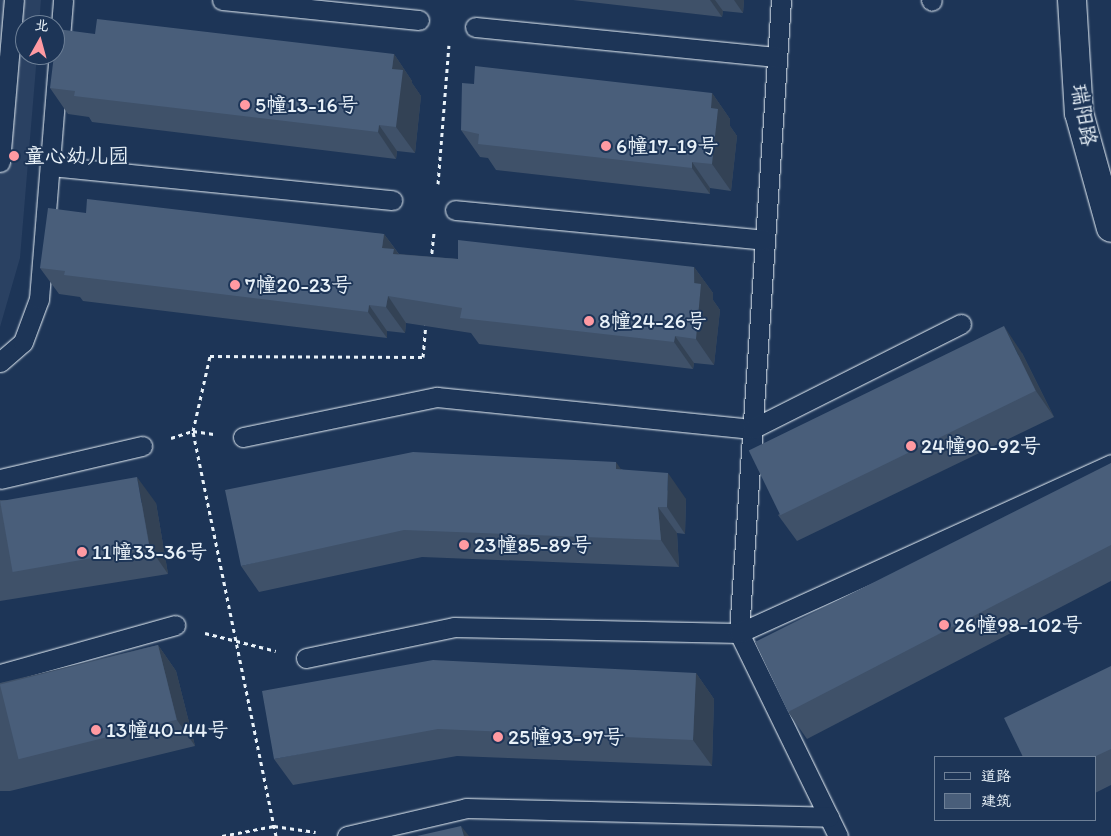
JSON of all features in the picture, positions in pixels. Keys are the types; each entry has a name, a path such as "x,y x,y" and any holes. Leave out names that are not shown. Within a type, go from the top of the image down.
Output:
{"street":[{"name":"瑞阳路","path":"1072,0 1079,113 1111,228"}],"lane":[{"path":"0,162 14,0"},
{"path":"0,362 23,342 39,299 63,0"},
{"path":"222,0 419,20"},
{"path":"781,0 739,633 838,836"},
{"path":"474,27 777,57"},
{"path":"50,166 392,200"},
{"path":"455,210 765,240"},
{"path":"244,437 437,397 752,429 961,324"},
{"path":"0,478 142,446"},
{"path":"306,658 454,627 739,633 1111,464"},
{"path":"0,674 175,626"},
{"path":"347,836 466,808 829,817"}],"path":[{"path":"142,446 193,431 244,437"},
{"path":"175,626 306,658"},
{"path":"222,836 274,826 347,836"}],"shaded area":[{"name":"童心幼儿园","path":"0,0 41,0 40,15 15,15 15,65 36,65 20,258 0,327"}],"building":[{"name":"5幢13-16号","path":"97,19 394,54 392,69 403,70 396,127 379,125 378,132 74,96 75,91 50,88 53,65 65,65 65,30 95,34"},
{"name":"6幢17-19号","path":"475,66 712,93 711,108 718,109 712,164 692,162 692,168 478,144 479,134 461,130 462,83 474,84"},
{"path":"87,199 384,234 382,248 394,249 393,254 458,259 458,240 694,267 694,283 701,284 696,339 675,336 674,342 460,318 462,308 388,296 386,307 369,305 368,312 64,275 65,271 40,268 48,208 86,213"},
{"path":"1004,326 1036,391 780,515 749,450"},
{"name":"23幢85-89号","path":"413,452 616,462 616,469 668,473 667,507 658,507 661,540 404,530 241,566 225,490"},
{"path":"1111,463 1111,545 788,712 755,642"},
{"path":"137,477 150,548 13,572 0,501"},
{"path":"158,645 177,720 18,759 0,684"},
{"path":"433,660 696,673 693,740 438,729 274,759 262,691"},
{"path":"1111,666 1111,749 1096,756 1023,756 1004,718"},
{"path":"461,826 464,836 417,836"}],"place":[{"name":"5幢13-16号","path":"245,105"},
{"name":"6幢17-19号","path":"606,146"},
{"name":"童心幼儿园","path":"14,156"},
{"name":"7幢20-23号","path":"235,285"},
{"name":"8幢24-26号","path":"589,321"},
{"name":"24幢90-92号","path":"911,446"},
{"name":"23幢85-89号","path":"464,545"},
{"name":"11幢33-36号","path":"82,552"},
{"name":"26幢98-102号","path":"944,625"},
{"name":"13幢40-44号","path":"96,730"},
{"name":"25幢93-97号","path":"498,737"}]}
